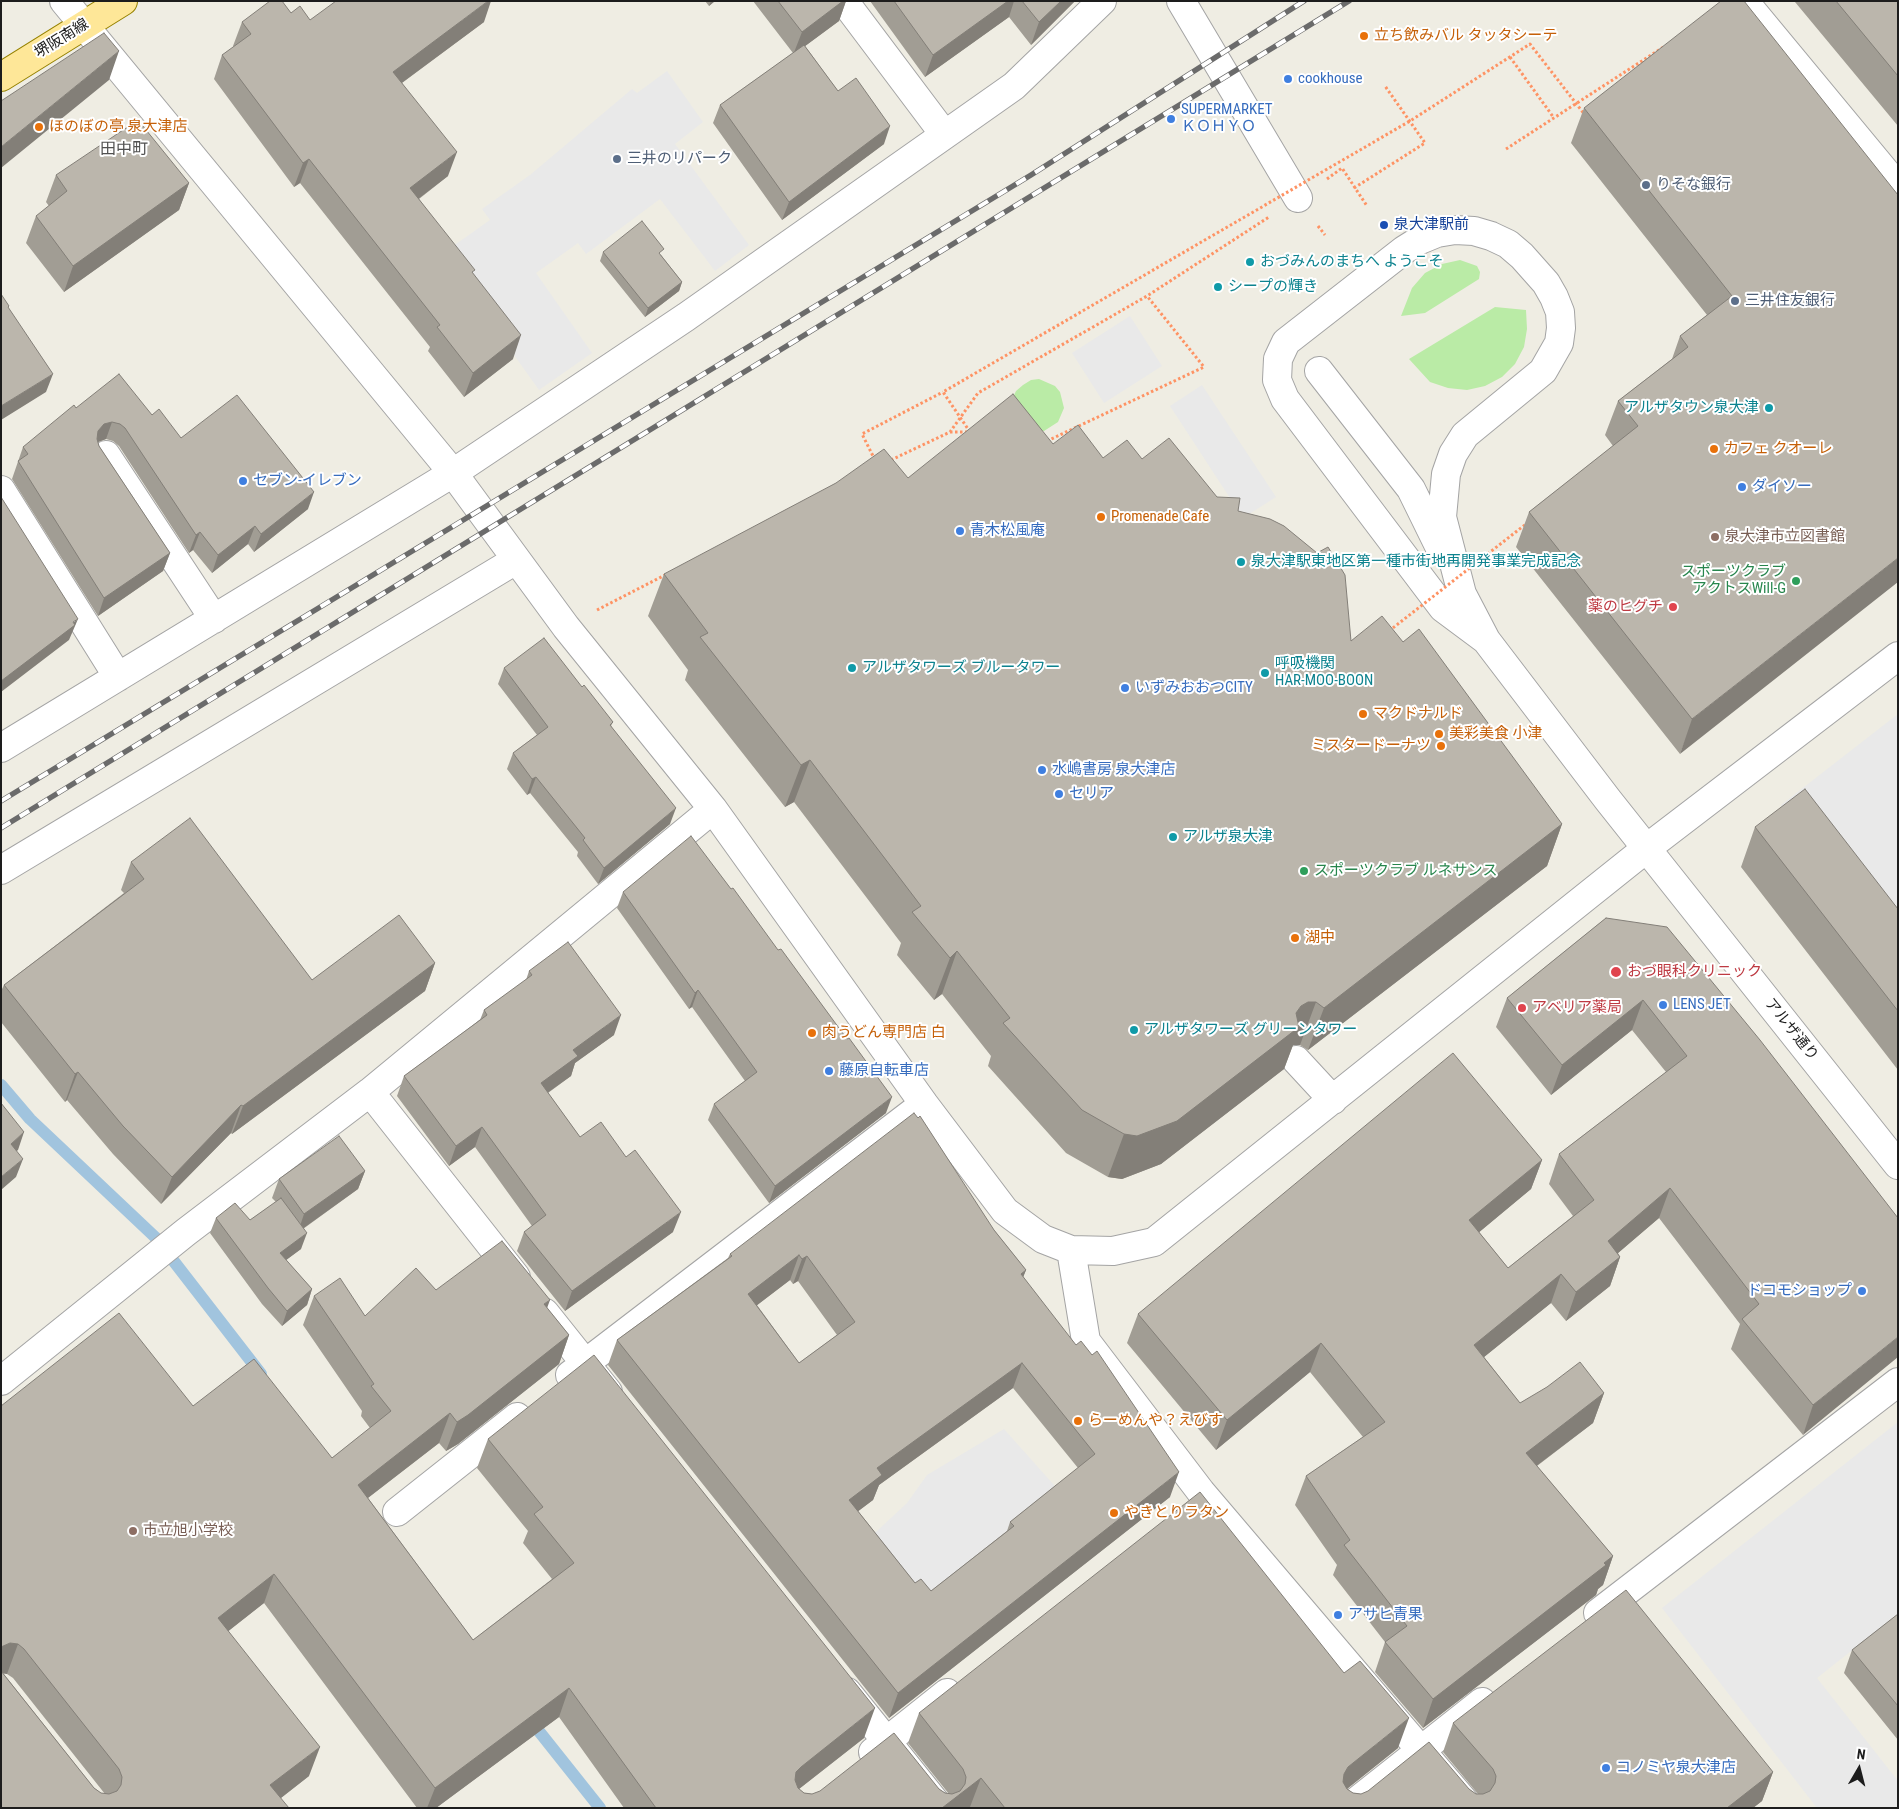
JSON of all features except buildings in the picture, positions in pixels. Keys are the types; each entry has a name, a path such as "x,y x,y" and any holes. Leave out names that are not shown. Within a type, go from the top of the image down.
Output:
{"main road":[{"name":"堺阪南線","path":"1,77 124,1"}],"street":[{"path":"64,1 453,474 566,627 713,809 924,1104 1005,1211 1043,1238 1071,1250 1113,1251 1154,1242 1647,848 1898,656"},
{"path":"844,1 944,134"},
{"path":"1,748 453,474 686,317 1014,86 1102,1"},
{"path":"1181,1 1298,198"},
{"path":"1744,1 1898,187"},
{"path":"1462,594 1442,517 1446,474 1453,454 1465,435 1543,371 1559,343 1561,328 1560,312 1554,297 1546,283 1522,256 1508,244 1491,236 1474,231 1455,230 1437,233 1420,240 1404,250 1286,342 1278,359 1277,380 1285,399 1442,608 1486,640"},
{"path":"1319,371 1411,489 1486,640"},
{"path":"106,455 214,618"},
{"path":"1,490 118,676"},
{"path":"1,870 516,560"},
{"name":"アルザ通り","path":"1486,640 1647,848 1898,1165"},
{"path":"1,1381 186,1232 370,1092 713,809"},
{"path":"1296,1060 1333,1100"},
{"path":"370,1092 622,1409"},
{"path":"396,1512 585,1363 924,1104"},
{"path":"1071,1250 1086,1341 1201,1492 1470,1808"},
{"path":"1577,1629 1898,1382"},
{"path":"1178,1510 1201,1492"},
{"path":"831,1672 940,1808"},
{"path":"855,1765 963,1680"},
{"path":"1348,1808 1499,1689"}],"path":[{"path":"1506,149 1671,42"},
{"path":"878,466 862,434 943,392 1410,121 1530,44 1588,118"},
{"path":"1510,57 1554,118"},
{"path":"1354,188 1424,143 1385,86"},
{"path":"950,432 978,393 1147,296 1342,168 1367,206"},
{"path":"1317,225 1325,235"},
{"path":"1045,442 1204,367 1147,296"},
{"path":"943,392 973,436"},
{"path":"887,462 950,432 979,432"},
{"path":"1386,633 1533,518"},
{"path":"566,627 670,573"}],"green space":[{"path":"1460,260 1477,266 1480,272 1479,279 1425,313 1401,316 1412,288 1425,273 1442,264"},
{"path":"1495,307 1526,310 1527,329 1524,347 1515,364 1502,377 1485,386 1467,390 1448,388 1430,382 1409,359"},
{"path":"1039,379 1055,386 1060,392 1064,408 1058,422 1044,431 1036,431 1012,399 1016,391 1023,385 1031,380"}],"shaded area":[{"path":"667,71 703,122 675,144 749,245 715,271 660,199 586,254 578,243 536,273 592,353 539,390 442,254 490,220 482,209 530,175 632,89 637,93"},
{"path":"1130,316 1162,366 1104,403 1072,353"},
{"path":"1202,385 1276,497 1243,518 1170,406"},
{"path":"1898,714 1898,955 1781,805"},
{"path":"1898,1422 1898,1614 1817,1678 1898,1781 1898,1808 1817,1808 1662,1608"},
{"path":"1004,1429 1062,1494 921,1614 862,1545 907,1503 927,1475"}],"waterway":[{"path":"1,1085 30,1119 155,1237 261,1374"},
{"path":"530,1720 600,1808"}],"railway":[{"path":"1,801 1031,175 1304,1"},
{"path":"1,828 1349,1"}],"place":[{"name":"立ち飲みバル タッタシーテ","path":"1364,36"},
{"name":"cookhouse","path":"1288,79"},
{"name":"SUPERMARKET ＫＯＨＹＯ","path":"1171,119"},
{"name":"ほのぼの亭 泉大津店","path":"39,127"},
{"name":"三井のリパーク","path":"617,159"},
{"name":"りそな銀行","path":"1646,185"},
{"name":"泉大津駅前","path":"1384,225"},
{"name":"おづみんのまちへ ようこそ","path":"1250,262"},
{"name":"シープの輝き","path":"1218,287"},
{"name":"三井住友銀行","path":"1735,301"},
{"name":"アルザタウン泉大津","path":"1769,408"},
{"name":"カフェ クオーレ","path":"1714,449"},
{"name":"セブン-イレブン","path":"243,481"},
{"name":"ダイソー","path":"1742,487"},
{"name":"Promenade Cafe","path":"1101,517"},
{"name":"青木松風庵","path":"960,531"},
{"name":"泉大津市立図書館","path":"1715,537"},
{"name":"泉大津駅東地区第一種市街地再開発事業完成記念","path":"1241,562"},
{"name":"スポーツクラブ アクトスWill-G","path":"1796,581"},
{"name":"薬のヒグチ","path":"1673,607"},
{"name":"アルザタワーズ ブルータワー","path":"852,668"},
{"name":"呼吸機関 HAR-MOO-BOON","path":"1265,673"},
{"name":"いずみおおつCITY","path":"1125,688"},
{"name":"マクドナルド","path":"1363,714"},
{"name":"美彩美食 小津","path":"1439,734"},
{"name":"ミスタードーナツ","path":"1441,746"},
{"name":"水嶋書房 泉大津店","path":"1042,770"},
{"name":"セリア","path":"1059,794"},
{"name":"アルザ泉大津","path":"1173,837"},
{"name":"スポーツクラブ ルネサンス","path":"1304,871"},
{"name":"湖中","path":"1295,938"},
{"name":"おづ眼科クリニック","path":"1616,972"},
{"name":"LENS JET","path":"1663,1005"},
{"name":"アベリア薬局","path":"1522,1008"},
{"name":"アルザタワーズ グリーンタワー","path":"1134,1030"},
{"name":"肉うどん専門店 白","path":"812,1033"},
{"name":"藤原自転車店","path":"829,1071"},
{"name":"ドコモショップ","path":"1862,1291"},
{"name":"らーめんや？えびす","path":"1078,1421"},
{"name":"やきとりラタン","path":"1114,1513"},
{"name":"市立旭小学校","path":"133,1531"},
{"name":"アサヒ青果","path":"1338,1615"},
{"name":"コノミヤ泉大津店","path":"1606,1768"}],"district":[{"name":"田中町","path":"124,150"}]}
